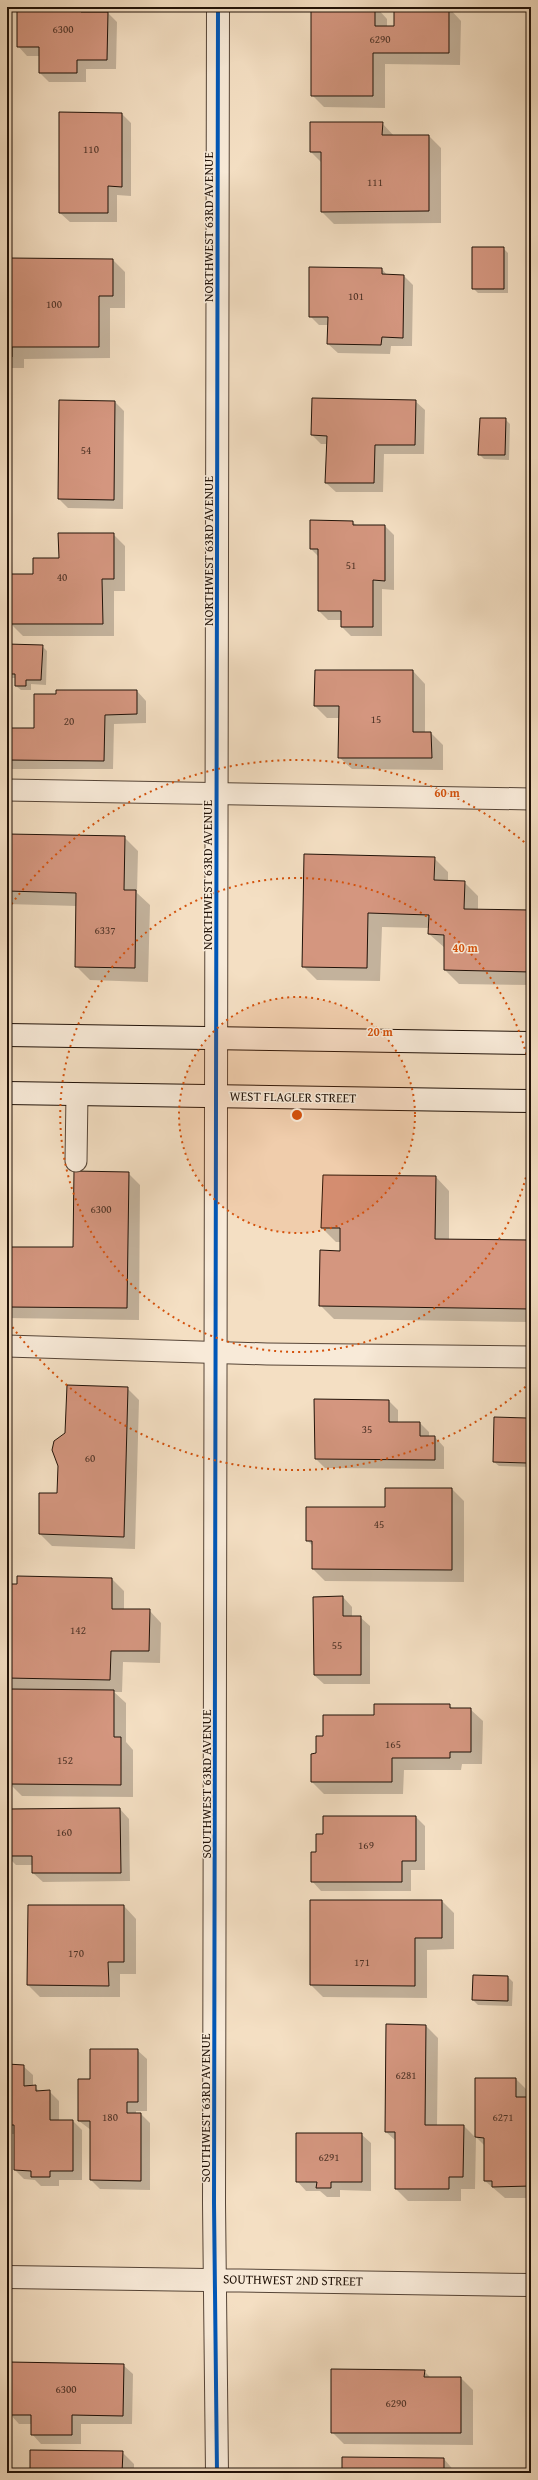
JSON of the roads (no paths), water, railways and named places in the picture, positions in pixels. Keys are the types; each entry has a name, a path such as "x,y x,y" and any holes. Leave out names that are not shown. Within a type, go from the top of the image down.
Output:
{"street":[{"name":"NORTHWEST 63RD AVENUE","path":"217,1096 215,1038 217,793 218,7"},
{"path":"7,1035 531,1043"},
{"name":"WEST FLAGLER STREET","path":"7,1093 531,1101"},
{"name":"SOUTHWEST 63RD AVENUE","path":"216,2473 217,1096"},
{"name":"SOUTHWEST 2ND STREET","path":"7,2277 531,2285"}],"lane":[{"path":"7,790 531,799"},
{"path":"76,1161 77,1094"},
{"path":"7,1346 217,1353 531,1357"}]}
